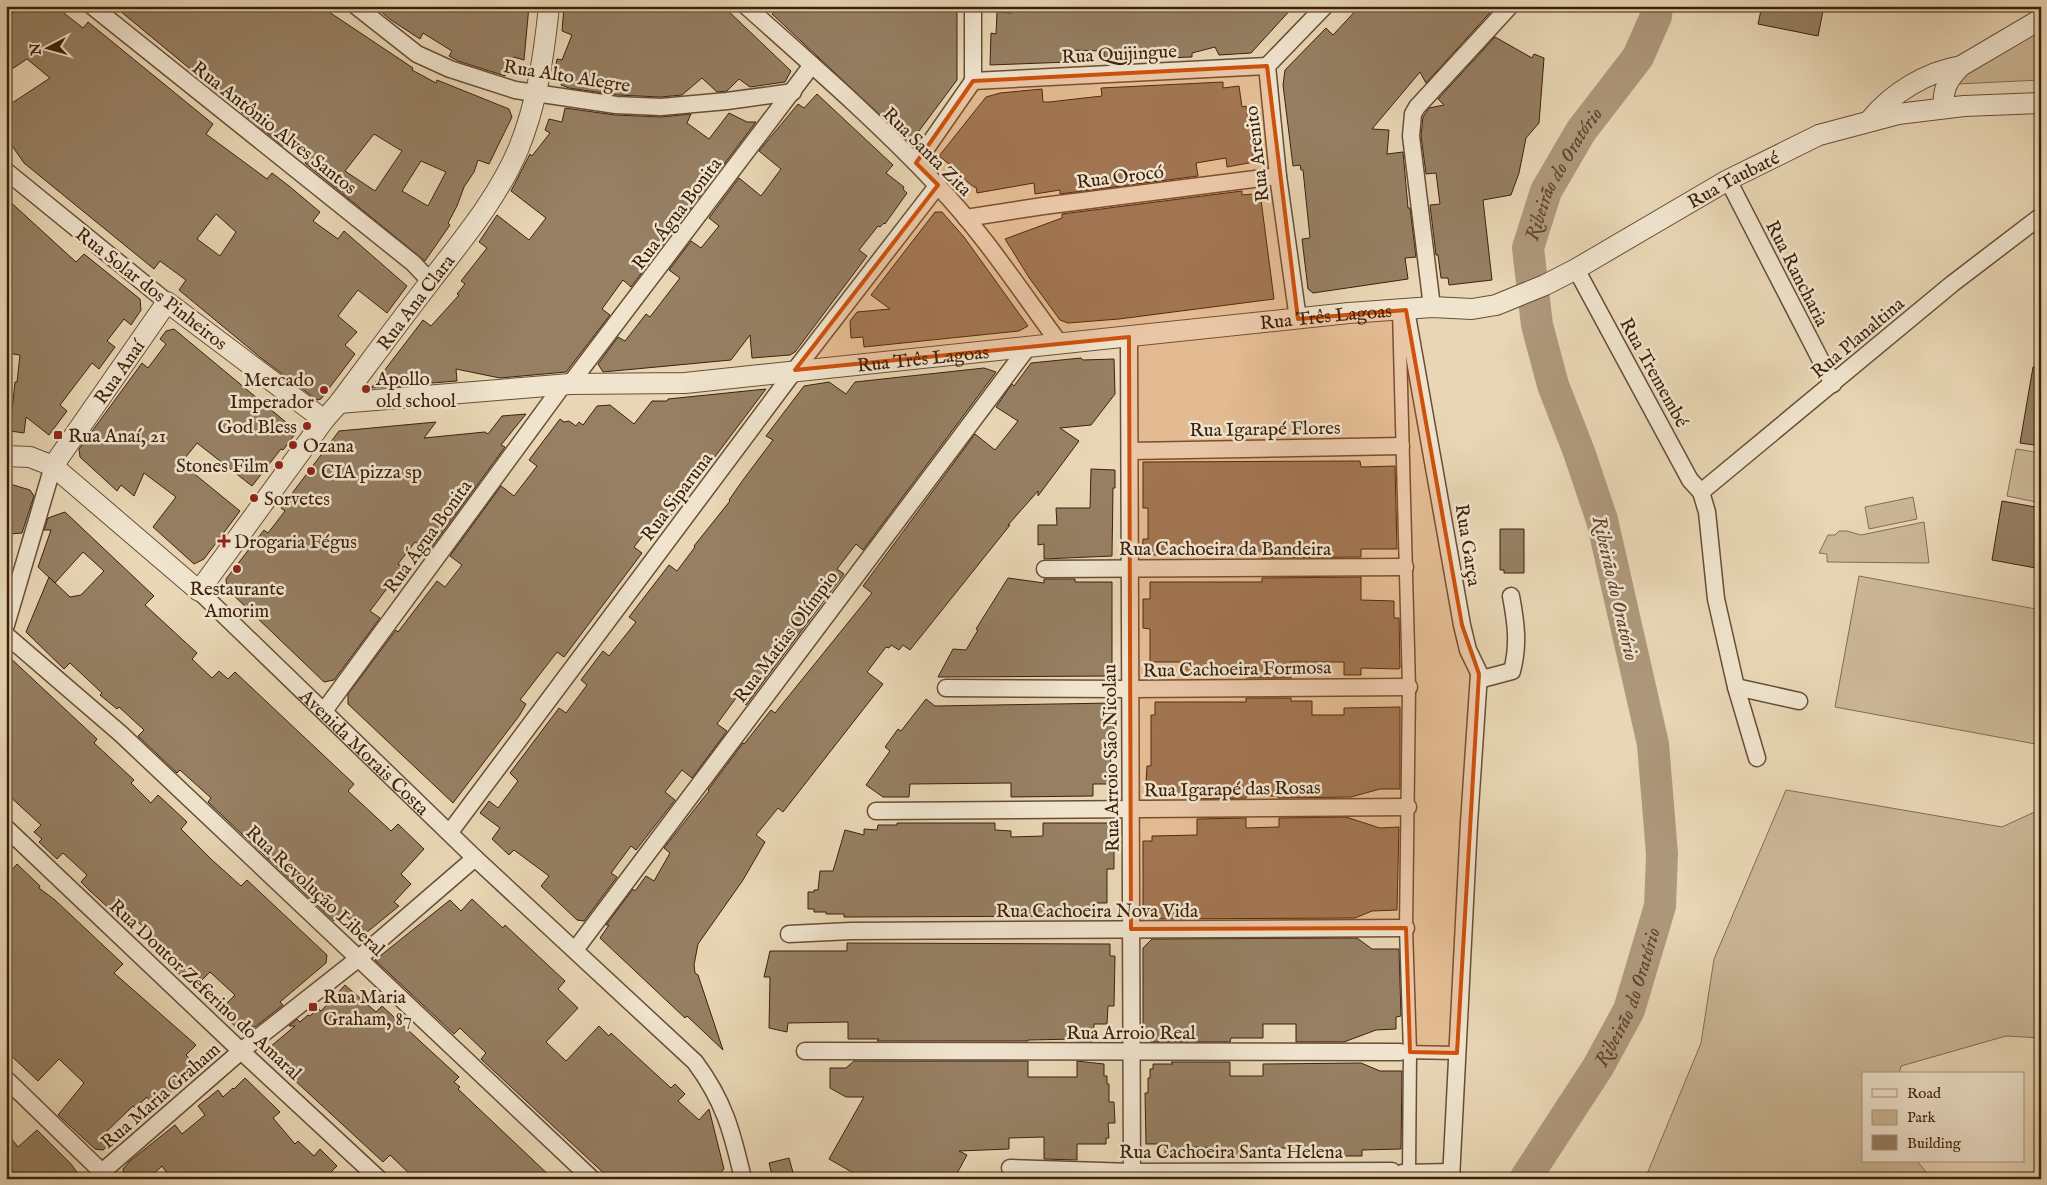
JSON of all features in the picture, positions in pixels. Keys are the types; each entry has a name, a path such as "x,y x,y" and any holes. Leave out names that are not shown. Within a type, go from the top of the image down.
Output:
{"street":[{"name":"Rua Antônio Alves Santos","path":"92,6 413,263 430,281"},
{"name":"Rua Alto Alegre","path":"356,6 417,54 478,80 515,90 616,105 661,107 793,92"},
{"name":"Rua Ana Clara","path":"199,591 324,420 339,403 465,237 505,176 518,150 536,93 542,67 548,6"},
{"name":"Rua Santa Zita","path":"746,6 812,65 938,186 966,218 1060,344"},
{"path":"916,163 973,81 973,6"},
{"path":"1267,66 1324,6"},
{"path":"1432,307 1411,136 1413,114 1510,6"},
{"path":"1944,108 1944,87 1961,66 2041,19"},
{"name":"Rua Água Bonita","path":"324,711 566,385 812,65"},
{"name":"Rua Quijingue","path":"973,81 1267,66"},
{"name":"Rua Arenito","path":"1267,66 1278,176 1298,319"},
{"path":"1870,120 1881,106 1902,91 1946,68 1961,66"},
{"name":"Rua Taubaté","path":"1507,301 1576,270 1728,180 1819,135 1870,120 1944,108 2041,103"},
{"name":"Rua Solar dos Pinheiros","path":"8,176 166,302 324,420"},
{"name":"Rua Orocó","path":"966,218 1042,206 1278,176"},
{"name":"Rua Rancharia","path":"1728,180 1833,384"},
{"name":"Rua Siparuna","path":"450,832 795,370 938,186"},
{"name":"Rua Planaltina","path":"1701,492 1952,284 2041,216"},
{"name":"Rua Tremembé","path":"1576,270 1690,480 1701,492"},
{"name":"Rua Três Lagoas","path":"339,403 566,385 685,383 795,370 1298,319 1432,307 1486,307 1507,301"},
{"name":"Rua Anaí","path":"53,466 166,302"},
{"path":"1400,1170 1405,1052 1409,686 1401,446 1403,310"},
{"name":"Rua Garça","path":"1403,310 1462,625 1468,650 1482,679 1512,670 1517,654 1517,630 1511,596"},
{"name":"Rua Arroio São Nicolau","path":"1129,337 1132,1175"},
{"name":"Rua Matias Olímpio","path":"575,950 1028,347"},
{"name":"Rua Igarapé Flores","path":"1130,451 1401,446"},
{"name":"Avenida Morais Costa","path":"6,456 30,458 53,466 199,591 476,858 695,1062 707,1078 724,1109 743,1179"},
{"path":"6,625 10,603 53,466"},
{"path":"1701,492 1707,512 1716,599 1736,687 1757,758"},
{"name":"Rua Cachoeira da Bandeira","path":"1045,568 1405,567"},
{"name":"Rua Revolução Liberal","path":"6,635 121,734 592,1179"},
{"path":"1452,1174 1457,1053 1479,674"},
{"name":"Rua Cachoeira Formosa","path":"946,688 1129,690 1409,686"},
{"path":"1736,687 1799,701"},
{"name":"Rua Igarapé das Rosas","path":"876,811 1408,806"},
{"name":"Rua Doutor Zeferino do Amaral","path":"6,828 379,1179"},
{"name":"Rua Maria Graham","path":"104,1175 241,1051 359,958 476,858"},
{"name":"Rua Cachoeira Nova Vida","path":"789,934 850,931 1406,928"},
{"name":"Rua Arroio Real","path":"805,1050 1457,1053"},
{"path":"6,1079 104,1175"},
{"name":"Rua Cachoeira Santa Helena","path":"1010,1168 1132,1175 1400,1170 1452,1174"}],"highlighted area":[{"path":"1267,66 1298,319 1406,310 1462,625 1479,674 1457,1053 1410,1052 1406,928 1131,929 1129,337 795,370 938,185 916,163 973,81"}],"green space":[{"path":"2041,31 2041,80 1957,84 1958,76"},
{"path":"2016,449 2041,453 2041,503 2007,496"},
{"path":"1913,497 1917,519 1869,529 1865,507"},
{"path":"1924,522 1929,563 1827,562 1827,554 1819,553 1828,535 1835,535 1839,531 1861,535"},
{"path":"1859,576 2041,610 2041,745 1835,707"},
{"path":"1786,790 2002,827 2041,809 2041,1038 2006,1036 1901,1066 1900,1072 1862,1072 1862,1162 1918,1162 1932,1179 1645,1179 1701,1043 1714,959"}],"building":[{"path":"18,6 55,6 83,28 88,22 213,124 206,134 267,179 272,173 320,212 313,221 338,239 344,231 407,286 387,313 358,290 338,316 357,332 345,345 355,354 321,399 317,400 261,358 179,290 186,280 160,261 154,269 24,163 6,137 6,107 50,78 27,59 6,73 6,22","holes":["216,214 236,232 220,256 197,239"]},
{"path":"114,6 320,6 413,68 412,70 436,83 437,80 509,109 512,117 489,164 478,160 474,172 464,187 448,223 450,225 425,261 305,163 310,157 289,139 283,146 241,112 243,110 208,80 206,82","holes":["374,134 402,151 375,191 345,171","421,161 446,172 428,206 402,191"]},
{"path":"374,6 529,6 524,60 514,57 505,76 458,61 449,56 452,51 423,33 420,39"},
{"path":"564,6 723,6 791,71 785,82 750,87 739,79 727,91 717,92 702,78 682,95 661,97 617,95 569,88 561,85 563,79 554,77 557,59 562,60 572,35 562,31"},
{"path":"779,6 957,6 957,80 910,143 772,14"},
{"path":"1050,6 1294,6 1251,53 1219,55 1215,47 1192,53 1192,57 1104,60 1104,51 1069,50 1069,62 990,65 991,33 996,34 997,12 1012,13 1012,7 1050,8"},
{"path":"1360,6 1496,6 1426,83 1420,72 1372,129 1389,130 1387,154 1403,152 1408,208 1410,208 1416,257 1405,258 1408,279 1313,293 1308,289 1302,239 1310,238 1303,170 1301,170 1300,165 1293,166 1283,85 1285,70 1326,28 1333,35"},
{"path":"1762,6 1824,6 1818,36 1758,24"},
{"path":"1495,37 1532,58 1534,54 1544,58 1539,123 1526,138 1519,173 1511,195 1483,200 1492,280 1449,285 1448,278 1441,278 1438,255 1436,255 1430,205 1440,204 1436,173 1426,174 1421,136 1423,117 1429,108 1444,105 1438,99"},
{"path":"1223,82 1223,88 1239,86 1242,107 1246,106 1254,162 1227,167 1226,158 1196,163 1198,176 1060,194 1060,190 1035,194 1034,183 977,193 976,187 956,173 958,171 939,156 986,97 1000,93 1042,89 1043,102 1049,102 1102,96 1101,88"},
{"path":"817,94 893,165 886,173 904,187 903,189 907,193 885,224 880,227 878,226 859,250 867,256 795,352 790,355 752,358 750,335 731,360 603,372 598,364 618,337 625,341 646,314 650,317 680,278 669,270 691,241 701,248 719,226 709,218 739,178 761,196 781,169 759,151 798,104 804,108"},
{"path":"565,108 615,115 661,117 691,114 687,123 709,139 729,113 747,122 756,122 631,287 623,280 602,309 610,315 566,372 500,378 456,369 457,381 432,383 424,377 418,385 371,388 423,320 431,326 459,295 457,294 465,284 461,281 487,248 479,242 497,215 529,240 546,218 511,191 530,154 532,156 550,133 545,130 549,119 562,122"},
{"path":"1242,191 1242,195 1253,194 1253,197 1257,197 1258,201 1261,200 1274,299 1119,319 1068,323 1060,320 1030,279 1005,239 1062,218 1062,214"},
{"path":"6,198 76,262 84,254 140,299 141,310 131,325 124,319 107,341 115,347 99,369 92,363 60,405 67,411 49,435 26,417 24,433 10,431 20,355 6,353"},
{"path":"935,212 942,212 964,237 1028,326 1019,331 864,347 863,337 851,338 850,321 857,312 890,309 871,295"},
{"path":"174,329 293,428 295,434 252,486 197,443 181,463 240,511 204,559 194,564 153,527 176,497 144,473 134,496 121,485 117,491 80,457 79,449 142,363 148,368 166,344 160,339 166,331"},
{"path":"1081,358 1083,360 1114,359 1115,394 1091,425 1060,428 1079,441 1038,496 1038,491 1008,525 1010,525 910,650 903,645 899,650 891,645 889,648 886,647 867,672 883,684 783,812 778,808 756,835 765,842 743,880 698,944 694,965 695,973 698,975 723,1050 687,1016 685,1018 600,938 609,925 606,925 633,889 635,891 646,876 654,881 670,853 664,848 709,791 743,743 771,710 775,713 872,593 863,586 975,434 995,450 1018,421 996,407 1012,384 1014,386 1031,363"},
{"path":"2033,367 2041,368 2041,446 2020,443"},
{"path":"984,368 996,372 863,550 856,544 837,569 844,574 746,705 736,698 717,724 727,731 692,778 682,770 665,792 675,800 636,850 631,846 611,873 617,877 584,921 577,920 541,886 549,876 514,850 509,855 492,839 500,828 480,813 489,801 498,808 518,781 510,773 559,708 566,713 587,685 581,680 603,651 609,656 636,622 629,617 669,565 677,571 773,440 766,436 804,386 829,382 846,394 855,382"},
{"path":"766,389 668,519 666,518 658,529 652,524 634,547 642,553 564,657 557,652 520,700 526,704 519,716 453,803 348,704 348,694 396,630 398,632 437,581 445,587 462,565 450,556 501,486 514,496 537,466 529,460 560,419 564,422 569,421 576,426 579,422 583,425 597,406 610,405 634,424 652,401 667,401 668,399"},
{"path":"526,414 501,445 505,447 428,552 415,542 398,564 403,567 370,611 380,618 334,680 324,682 227,589 226,579 264,530 268,533 285,511 281,508 339,431 436,422 424,438 485,432 488,434 502,416"},
{"path":"1360,461 1361,467 1395,466 1397,549 1361,549 1361,557 1262,558 1262,554 1142,555 1143,539 1148,539 1148,508 1143,508 1143,462"},
{"path":"1091,469 1115,470 1112,556 1044,559 1044,544 1038,545 1038,525 1057,525 1056,508 1090,508"},
{"path":"10,484 30,490 34,496 22,533 10,534 10,517 6,518 6,494 10,494"},
{"path":"2002,501 2041,508 2041,569 1992,560"},
{"path":"65,512 154,596 145,605 197,653 192,659 212,678 219,671 228,679 235,672 354,784 348,791 391,831 398,824 424,849 401,874 411,884 394,902 399,906 366,933 344,915 340,914 334,921 208,802 211,798 180,770 177,773 138,736 144,730 119,707 117,709 100,695 102,693 70,663 64,669 26,632 49,577 38,567 51,530 44,530 48,518","holes":["83,552 104,571 81,595 70,597 55,583"]},
{"path":"1500,529 1524,529 1524,573 1504,573 1504,570 1500,570"},
{"path":"1361,577 1361,600 1394,601 1394,618 1399,618 1399,669 1361,668 1361,675 1344,675 1344,662 1291,662 1291,678 1246,678 1246,674 1180,675 1180,662 1150,662 1150,629 1143,628 1143,599 1150,599 1150,582 1262,582 1262,578"},
{"path":"1008,578 1044,583 1044,579 1075,579 1075,582 1112,582 1112,676 938,677 953,649 966,650 978,630 976,629"},
{"path":"6,654 97,739 94,743 134,780 131,783 151,803 158,795 187,822 181,829 211,859 241,886 247,880 327,955 326,963 280,1002 283,1005 255,1027 237,1028 219,1011 235,995 210,972 202,980 194,974 187,981 149,946 156,938 130,915 123,921 89,890 81,882 87,875 63,853 57,859 39,842 42,839 34,832 41,825 6,793"},
{"path":"1246,698 1291,698 1291,701 1312,701 1312,715 1344,715 1344,708 1400,707 1400,789 1380,789 1351,797 1278,798 1278,796 1247,796 1246,798 1197,799 1197,796 1156,796 1156,783 1146,782 1147,766 1151,766 1151,715 1155,715 1155,702 1246,702"},
{"path":"926,699 935,706 1114,703 1114,749 1111,749 1110,784 1093,784 1093,796 1011,797 1011,783 910,784 909,797 883,797 866,785 890,751 885,747 898,729 901,731"},
{"path":"1346,817 1380,828 1399,827 1397,910 1372,911 1355,918 1152,919 1152,916 1143,916 1143,841 1152,841 1152,836 1197,835 1197,819 1246,818 1246,828 1279,827 1279,818"},
{"path":"897,823 995,823 995,830 1011,831 1011,837 1043,836 1043,823 1114,823 1114,869 1107,869 1107,903 1094,903 1094,916 844,917 844,914 826,914 826,912 814,912 814,909 808,909 808,892 818,890 820,871 833,871 845,830 864,835 864,829 877,830 878,825 897,825"},
{"path":"17,864 40,886 39,888 55,900 123,964 114,973 196,1045 186,1055 196,1065 178,1082 180,1084 159,1102 157,1101 153,1104 147,1097 135,1108 133,1106 105,1133 113,1142 103,1150 95,1149 58,1115 84,1083 59,1059 38,1081 6,1051 6,876"},
{"path":"472,899 503,928 505,925 565,981 558,989 578,1008 546,1042 566,1061 599,1026 609,1036 611,1033 671,1088 675,1084 685,1094 678,1101 699,1120 709,1109 724,1169 715,1179 610,1179 481,1059 486,1053 460,1028 454,1034 375,960 450,900 461,911"},
{"path":"1357,938 1372,949 1399,949 1401,1016 1396,1017 1396,1029 1376,1030 1344,1042 1296,1042 1296,1024 1263,1024 1263,1038 1231,1038 1230,1042 1151,1042 1143,1034 1143,948 1152,939"},
{"path":"847,943 1110,944 1110,956 1115,956 1114,1006 1108,1006 1107,1024 1094,1024 1093,1041 1077,1041 1077,1039 1028,1041 877,1041 879,1039 848,1039 848,1022 788,1023 787,1032 769,1028 770,977 764,977 770,951 847,951"},
{"path":"345,985 376,1012 382,1006 459,1077 454,1082 460,1087 458,1089 553,1179 415,1179 390,1155 383,1162 264,1052 295,1026 289,1026 297,1019 300,1022 318,1008 321,1011"},
{"path":"854,1061 1028,1061 1028,1077 1077,1077 1077,1061 1104,1064 1104,1076 1107,1076 1107,1084 1109,1084 1109,1102 1114,1102 1115,1123 1108,1123 1109,1138 1106,1138 1106,1144 1077,1144 1077,1160 1044,1159 1044,1137 1009,1138 1009,1149 959,1151 967,1155 954,1179 864,1179 829,1159 864,1097 846,1097 830,1088 830,1068 846,1068"},
{"path":"1171,1062 1230,1062 1230,1076 1263,1076 1263,1064 1361,1063 1380,1071 1402,1071 1401,1149 1362,1150 1362,1156 1297,1156 1297,1148 1247,1148 1246,1156 1231,1157 1231,1148 1193,1147 1193,1157 1165,1157 1165,1144 1146,1144 1145,1093 1148,1093 1148,1078 1150,1078 1150,1069 1153,1069 1153,1064 1173,1064"},
{"path":"245,1078 280,1112 273,1118 295,1144 298,1141 314,1156 320,1149 337,1166 324,1179 171,1179 162,1166 148,1179 124,1179 123,1169 130,1161 175,1125 182,1134 205,1115 198,1106 218,1090 223,1097"},
{"path":"37,1130 71,1164 82,1179 19,1179 6,1162 6,1132 18,1147"},
{"path":"789,1158 794,1176 773,1179 769,1163"}],"waterway":[{"name":"Ribeirão do Oratório","path":"1525,1179 1598,1067 1629,1010 1660,906 1662,854 1653,744 1602,520 1579,452 1553,385 1537,325 1528,248 1546,191 1581,131 1638,57 1656,16 1657,6"}],"place":[{"name":"Apollo old school","path":"366,389"},
{"name":"Mercado Imperador","path":"324,390"},
{"name":"God Bless","path":"307,426"},
{"name":"Rua Anaí, 21","path":"58,435"},
{"name":"Ozana","path":"293,445"},
{"name":"Stones Film","path":"279,465"},
{"name":"CIA pizza sp","path":"311,471"},
{"name":"Sorvetes","path":"254,498"},
{"name":"Drogaria Fégus","path":"224,541"},
{"name":"Restaurante Amorim","path":"237,569"},
{"name":"Rua Maria Graham, 87","path":"313,1007"}]}
